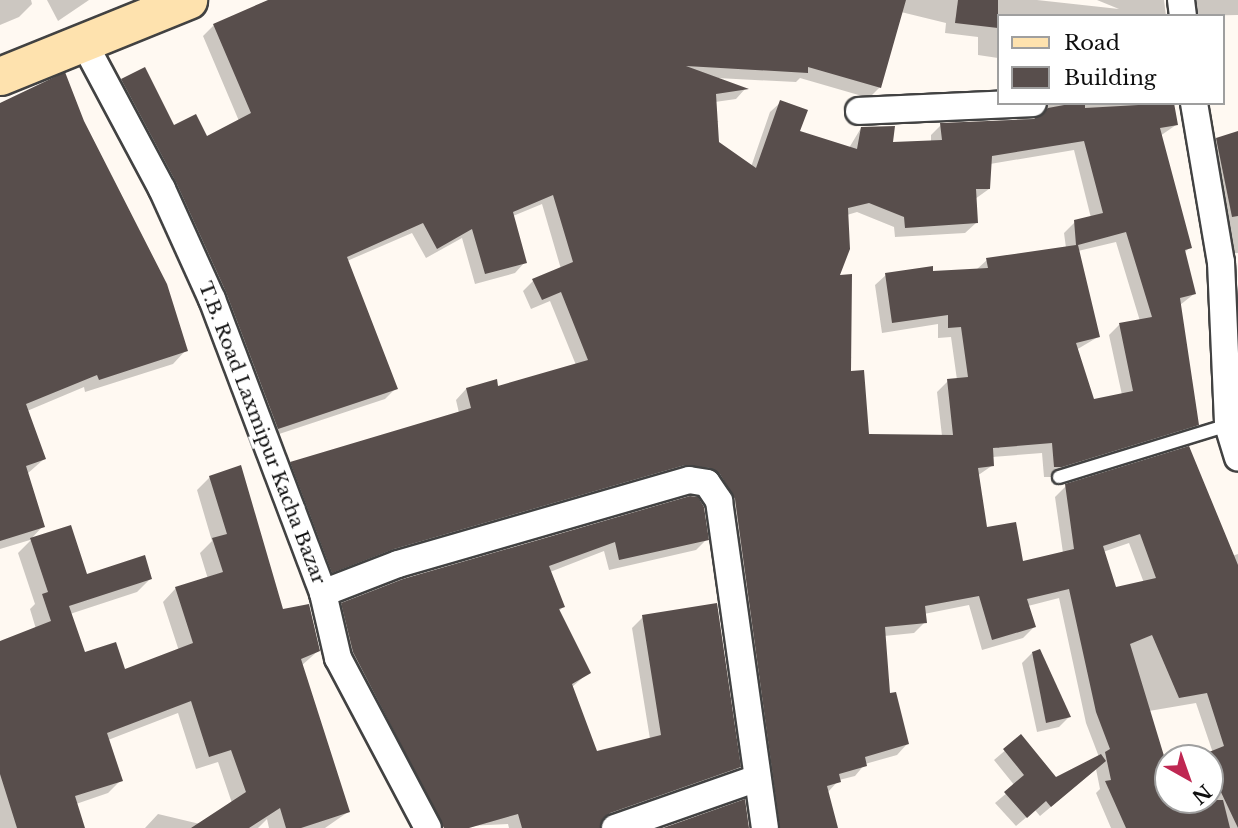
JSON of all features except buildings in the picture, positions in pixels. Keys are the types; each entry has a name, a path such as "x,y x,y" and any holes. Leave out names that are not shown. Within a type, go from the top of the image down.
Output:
{"main road":[{"path":"0,76 188,0"}],"street":[{"name":"T.B. Road Laxmipur Kacha Bazar","path":"84,43 162,189 212,299 323,593 338,659 428,828"},
{"path":"859,111 996,105"},
{"path":"1194,105 1221,262 1232,354 1228,425 1238,458"},
{"path":"323,593 398,564 649,491 689,480 707,482 719,501 755,779 765,828"},
{"path":"615,828 755,779"}],"lane":[{"path":"1059,477 1228,425"}]}
